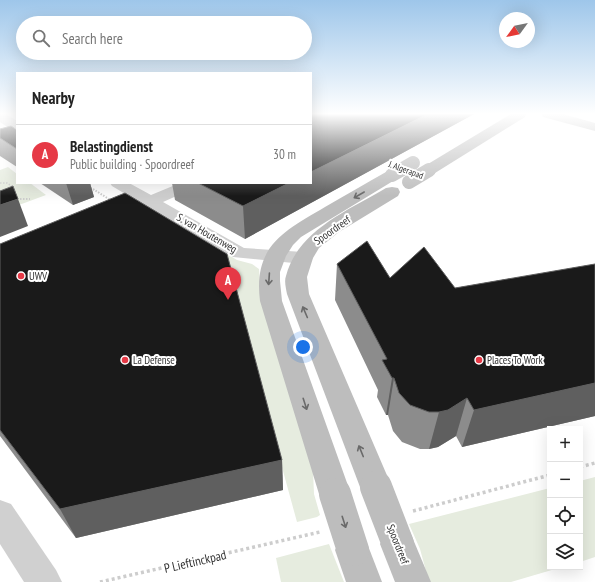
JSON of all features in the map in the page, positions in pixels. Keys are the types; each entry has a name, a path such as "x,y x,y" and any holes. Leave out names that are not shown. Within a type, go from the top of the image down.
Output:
{"main road":[{"name":"Spoordreef","path":"413,582 298,294 296,277 284,242 294,233 400,179 423,163 466,141"},
{"name":"Spoordreef","path":"289,256 272,263 268,286 271,301 364,582"}],"street":[{"name":"S. van Houtenweg","path":"120,184 240,253 289,256"},
{"path":"101,223 143,197 189,184"},
{"path":"5,531 44,582"}],"path":[{"path":"0,183 7,183 12,186 11,192"},
{"path":"85,184 113,202"},
{"path":"106,205 113,202 143,197"},
{"path":"11,199 30,198"},
{"path":"583,466 595,463"},
{"path":"443,504 547,476"},
{"name":"P Lieftinckpad","path":"100,582 265,544"}],"shaded area":[{"path":"8,167 16,173 16,184 31,184 46,195 0,212 0,170"},
{"path":"154,210 237,260 252,264 259,269 261,294 313,471 314,494 320,515 317,517 297,522 228,270"},
{"path":"595,477 595,557 583,561 583,498 583,480"},
{"path":"547,489 547,570 552,570 511,582 429,582 420,549 409,524"},
{"path":"329,544 344,582 281,582 276,558"}],"building":[{"path":"5,141 16,141 16,148"},
{"path":"312,141 373,141 312,172"},
{"path":"200,184 287,184 243,206"},
{"path":"13,186 18,199 0,205 0,191"},
{"name":"La Defense","path":"125,193 227,254 282,460 60,509 0,430 0,244"},
{"name":"Places To Work","path":"367,241 390,278 424,247 455,288 595,264 595,383 474,410 467,398 448,410 439,412 429,412 410,405 399,393 394,378 392,378 382,360 387,359 337,264"}],"place":[{"name":"UWV","path":"21,276"},
{"name":"Belastingdienst","path":"228,300"},
{"name":"La Defense","path":"125,360"},
{"name":"Places To Work","path":"479,360"}]}
